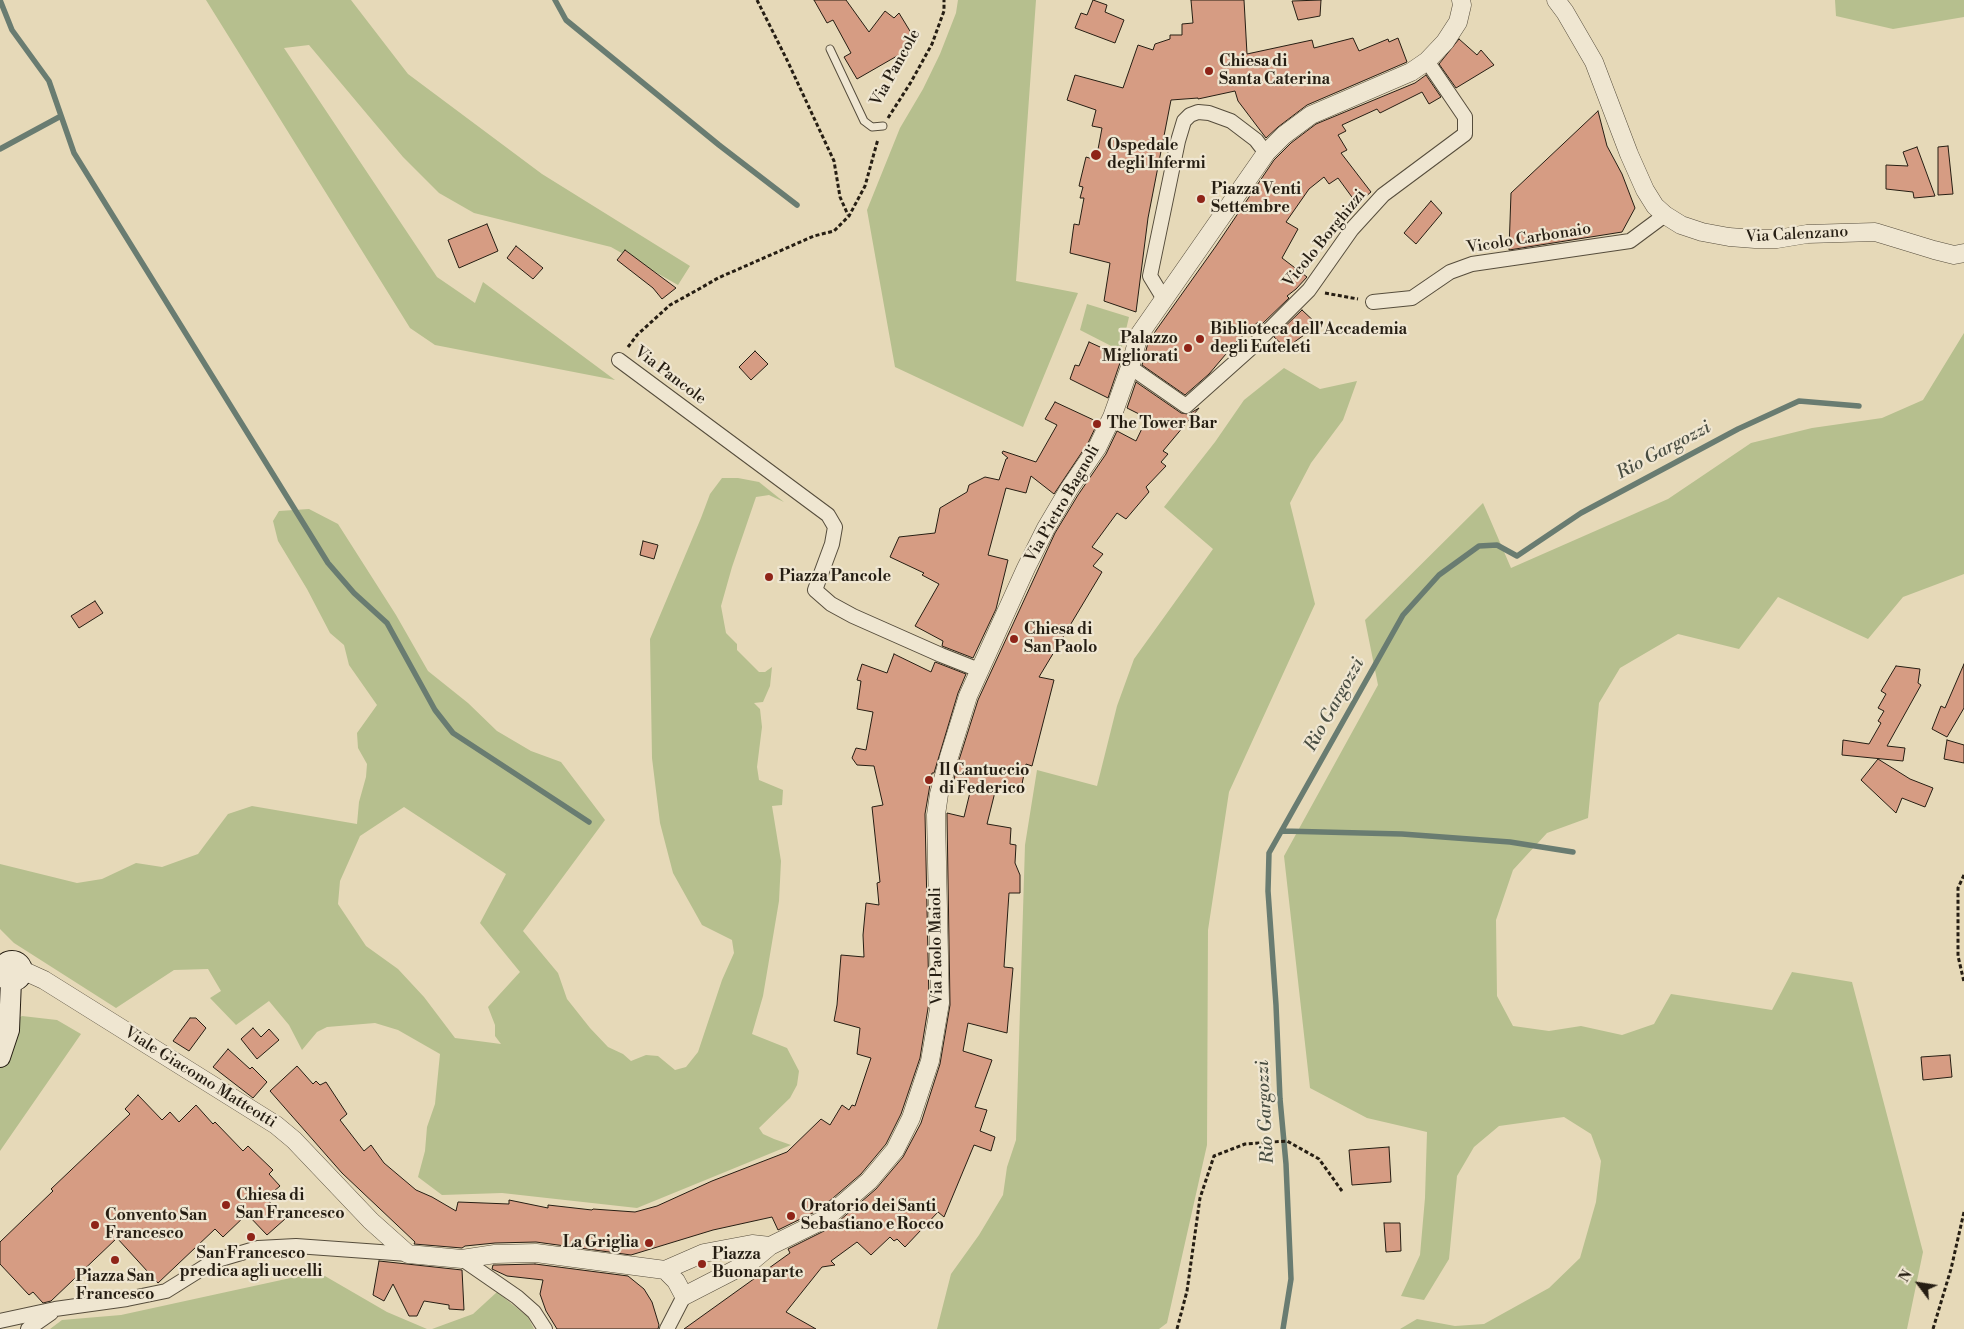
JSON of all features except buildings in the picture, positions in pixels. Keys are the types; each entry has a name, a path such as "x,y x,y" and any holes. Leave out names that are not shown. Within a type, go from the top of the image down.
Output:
{"main road":[{"path":"0,1057 9,1030 10,965"}],"street":[{"name":"Via Pietro Bagnoli","path":"979,670 1046,528 1069,489 1097,448 1108,425 1130,367 1139,335 1266,153 1284,135 1311,115 1411,72 1427,61 1445,42 1458,22 1461,0"},
{"name":"Via Calenzano","path":"1556,0 1594,62 1645,190 1655,206 1681,225 1702,232 1730,237 1762,239 1807,234 1875,232 1948,254 1964,253"},
{"name":"Vicolo Borghizzi","path":"1130,367 1186,406 1251,348 1309,290 1352,228 1383,195 1465,134 1465,117 1427,61"},
{"path":"1164,299 1150,276 1178,141 1184,121 1190,115 1198,112 1210,113 1231,121 1256,140 1266,153"},
{"name":"Vicolo Carbonaio","path":"1373,302 1412,298 1450,272 1472,264 1630,241 1665,215"},
{"name":"Via Pancole","path":"620,360 828,515 835,527 832,544 814,590 826,600 853,616 979,670"},
{"name":"Via Paolo Maioli","path":"684,1296 752,1261 770,1246 825,1219 869,1181 895,1150 911,1118 930,1061 940,1003 936,815 939,794 968,696 979,670"},
{"name":"Viale Giacomo Matteotti","path":"10,965 44,980 276,1125 294,1140 371,1221 408,1254"},
{"path":"0,1321 166,1291 214,1261 258,1248 296,1246 462,1259 495,1254 536,1254 665,1270 704,1252 752,1244 770,1246"},
{"path":"462,1259 517,1297 534,1312 544,1329"},
{"path":"665,1270 676,1281 684,1296 667,1329"},
{"path":"28,1329 55,1310"}],"lane":[{"path":"830,49 864,121 872,127 883,126"}],"path":[{"path":"757,0 834,161 840,197 848,216"},
{"name":"Via Pancole","path":"620,360 637,335 670,305 718,278 814,236 834,231 848,216 865,186 883,126 932,44 944,11 944,0"},
{"path":"1309,290 1373,302"},
{"path":"1964,876 1958,888 1958,956 1964,982"},
{"path":"1177,1329 1187,1291 1200,1198 1214,1156 1245,1144 1287,1141 1319,1159 1342,1191"},
{"path":"1933,1329 1964,1212"}],"green space":[{"path":"206,0 351,0 408,74 542,174 690,266 678,285 611,247 474,213 439,193 403,157 309,45 284,48 437,277 475,303 483,282 615,380 435,345 410,328"},
{"path":"958,0 1036,0 1016,281 1078,293 1023,427 895,367 867,210 900,128 923,89 940,54 956,13"},
{"path":"1835,0 1964,0 1964,17 1893,29 1836,16"},
{"path":"1087,304 1129,317 1121,351 1080,330"},
{"path":"1964,333 1964,574 1903,597 1868,639 1778,597 1739,649 1678,634 1620,668 1599,703 1588,818 1547,833 1513,870 1496,920 1497,996 1513,1026 1549,1031 1581,1026 1622,1035 1654,1024 1671,994 1772,1010 1792,972 1852,982 1923,1252 1907,1329 1400,1329 1417,1319 1455,1326 1484,1324 1549,1288 1580,1258 1596,1202 1601,1161 1591,1134 1564,1117 1499,1126 1474,1147 1457,1176 1449,1259 1424,1300 1401,1296 1420,1255 1425,1198 1427,1132 1367,1118 1310,1088 1284,856 1378,685 1365,620 1483,503 1511,568 1668,499 1751,443 1812,428 1882,418 1923,400"},
{"path":"1284,368 1320,389 1357,381 1343,420 1311,463 1290,503 1315,604 1229,792 1208,930 1207,1145 1167,1323 1159,1329 937,1329 951,1274 979,1235 1003,1195 1007,1167 1016,1140 1025,845 1037,770 1097,786 1117,706 1134,659 1213,549 1164,507 1215,442 1244,400"},
{"path":"722,478 738,478 759,482 784,502 769,495 756,497 721,606 726,633 737,644 737,650 759,672 765,672 772,667 770,686 763,702 754,703 760,709 762,727 757,767 759,780 783,790 782,805 772,806 781,861 779,901 763,996 752,1034 787,1048 799,1071 797,1085 790,1098 759,1128 763,1134 791,1145 637,1208 502,1193 442,1195 418,1177 425,1151 427,1127 435,1104 440,1054 398,1030 375,1023 327,1027 317,1032 302,1050 289,1025 269,1001 236,1025 210,998 221,991 208,969 174,970 116,1008 14,943 0,929 0,864 77,883 102,879 136,863 162,867 198,854 228,814 252,806 357,824 359,802 366,777 367,764 358,748 357,733 377,705 349,665 344,645 330,633 307,589 278,541 273,521 279,511 309,509 338,524 396,615 428,671 468,703 497,731 531,751 561,762 605,820 523,931 558,973 567,999 608,1047 623,1054 631,1061 646,1055 658,1056 675,1070 686,1067 698,1052 722,980 734,953 732,940 702,925 673,873 660,823 652,758 650,639 710,494","holes":["404,807 506,874 480,923 520,972 488,1007 495,1025 495,1036 501,1044 455,1038 424,997 398,969 366,946 338,904 340,881 360,836"]},
{"path":"22,1016 57,1020 81,1034 0,1151 0,1029"},
{"path":"318,1272 387,1312 427,1329 50,1329 62,1320 121,1315"},
{"path":"497,1292 528,1317 534,1329 432,1329 473,1314"}],"waterway":[{"path":"0,0 12,30 49,81 74,153 328,563 354,593 387,623 435,710 453,733 589,822"},
{"path":"555,0 566,20 719,145 797,205"},
{"path":"0,149 61,116"},
{"name":"Rio Gargozzi","path":"1283,1329 1291,1279 1286,1164 1280,1099 1268,891 1269,853 1403,615 1439,575 1479,546 1497,545 1517,556 1581,513 1738,429 1799,401 1859,406"},
{"path":"1282,831 1402,834 1510,842 1573,852"}],"place":[{"name":"Chiesa di Santa Caterina","path":"1209,71"},
{"name":"Ospedale degli Infermi","path":"1096,155"},
{"name":"Piazza Venti Settembre","path":"1201,199"},
{"name":"Biblioteca dell'Accademia degli Euteleti","path":"1200,339"},
{"name":"Palazzo Migliorati","path":"1188,348"},
{"name":"The Tower Bar","path":"1097,424"},
{"name":"Piazza Pancole","path":"769,577"},
{"name":"Chiesa di San Paolo","path":"1014,639"},
{"name":"Il Cantuccio di Federico","path":"929,780"},
{"name":"Chiesa di San Francesco","path":"226,1205"},
{"name":"Oratorio dei Santi Sebastiano e Rocco","path":"791,1216"},
{"name":"Convento San Francesco","path":"95,1225"},
{"name":"San Francesco predica agli uccelli","path":"251,1237"},
{"name":"La Griglia","path":"649,1243"},
{"name":"Piazza San Francesco","path":"115,1260"},
{"name":"Piazza Buonaparte","path":"702,1264"}]}
